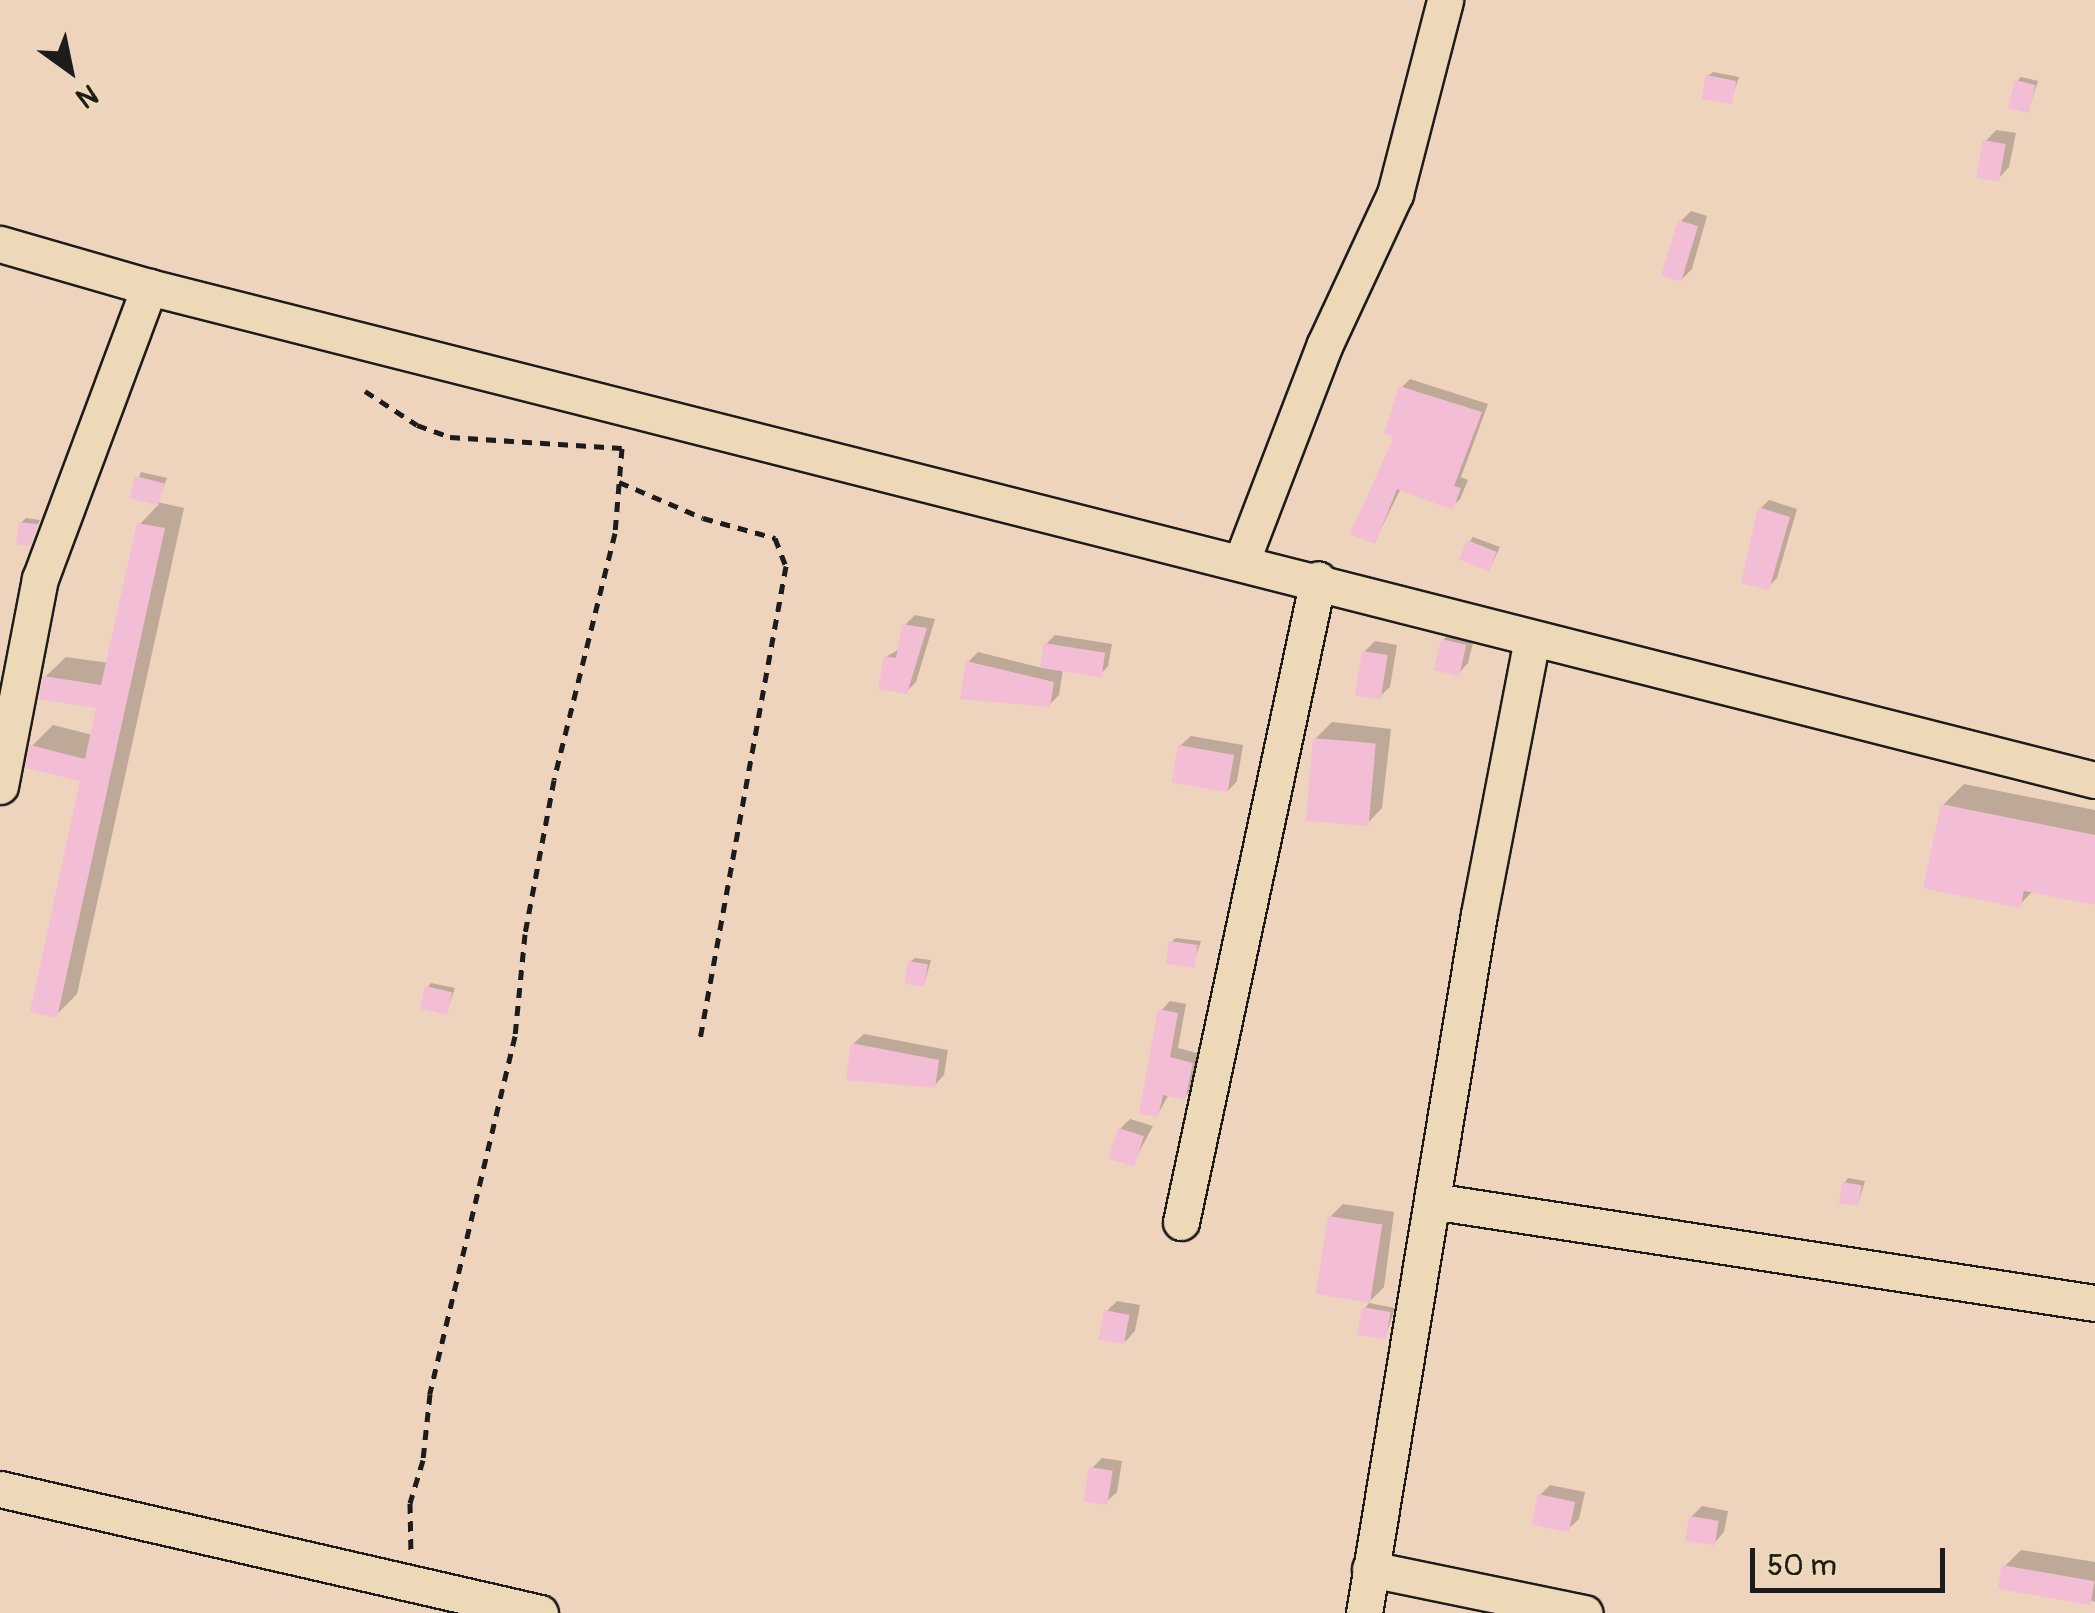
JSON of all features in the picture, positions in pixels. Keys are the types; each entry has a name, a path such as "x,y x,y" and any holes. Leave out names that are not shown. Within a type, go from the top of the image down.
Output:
{"street":[{"path":"1242,560 1325,344 1395,194 1446,0"},
{"path":"0,244 148,287 1318,579 1532,639 2095,780"},
{"path":"0,786 40,579 148,287"},
{"path":"1182,1222 1318,579"},
{"path":"1364,1613 1432,1201 1532,639"},
{"path":"1432,1201 2095,1304"},
{"path":"0,1489 540,1613"},
{"path":"1370,1569 1584,1613"}],"path":[{"path":"366,391 416,425 450,437 622,448 616,533 554,780 525,934 515,1036 430,1394 423,1460 410,1504 413,1529 405,1580"},
{"path":"619,482 703,518 775,538 786,566 700,1039"}],"building":[{"path":"1706,75 1736,81 1732,104 1701,99"},
{"path":"2015,80 2035,85 2028,113 2008,108"},
{"path":"1983,140 2006,144 1999,181 1976,177"},
{"path":"1678,220 1698,226 1681,282 1661,275"},
{"path":"1399,386 1482,412 1454,486 1461,488 1453,510 1397,489 1375,544 1350,534 1394,437 1384,434"},
{"path":"135,476 164,483 159,506 129,498"},
{"path":"1758,507 1790,517 1769,590 1741,583"},
{"path":"19,522 38,524 30,546 16,544"},
{"path":"137,523 165,528 57,1018 30,1012 80,781 25,768 30,745 85,759 96,708 39,699 43,676 101,685"},
{"path":"1467,540 1497,552 1489,571 1459,559"},
{"path":"902,624 927,628 907,694 878,689 884,656 896,658"},
{"path":"1441,639 1466,645 1459,676 1434,670"},
{"path":"1044,643 1105,653 1101,677 1040,668"},
{"path":"1362,651 1388,655 1381,700 1355,695"},
{"path":"966,661 1054,682 1050,707 960,699"},
{"path":"1313,738 1376,743 1369,826 1306,821"},
{"path":"1178,745 1234,755 1228,792 1171,782"},
{"path":"1941,804 2095,835 2095,905 2024,891 2020,908 1923,888"},
{"path":"1169,941 1198,945 1195,968 1166,964"},
{"path":"908,961 928,964 924,987 904,984"},
{"path":"425,986 452,992 447,1015 420,1008"},
{"path":"1158,1009 1178,1013 1170,1057 1193,1063 1185,1100 1163,1095 1158,1117 1139,1114"},
{"path":"851,1043 939,1060 935,1088 846,1080"},
{"path":"1118,1128 1144,1136 1134,1166 1109,1159"},
{"path":"1842,1182 1862,1185 1858,1206 1839,1203"},
{"path":"1328,1216 1382,1225 1370,1303 1316,1294"},
{"path":"1362,1307 1391,1312 1386,1340 1357,1335"},
{"path":"1104,1310 1130,1315 1124,1344 1098,1339"},
{"path":"1089,1467 1113,1471 1107,1505 1084,1502"},
{"path":"1538,1494 1575,1502 1569,1532 1532,1524"},
{"path":"1689,1516 1719,1521 1715,1545 1685,1541"},
{"path":"2002,1565 2095,1581 2090,1605 1998,1589"}]}
